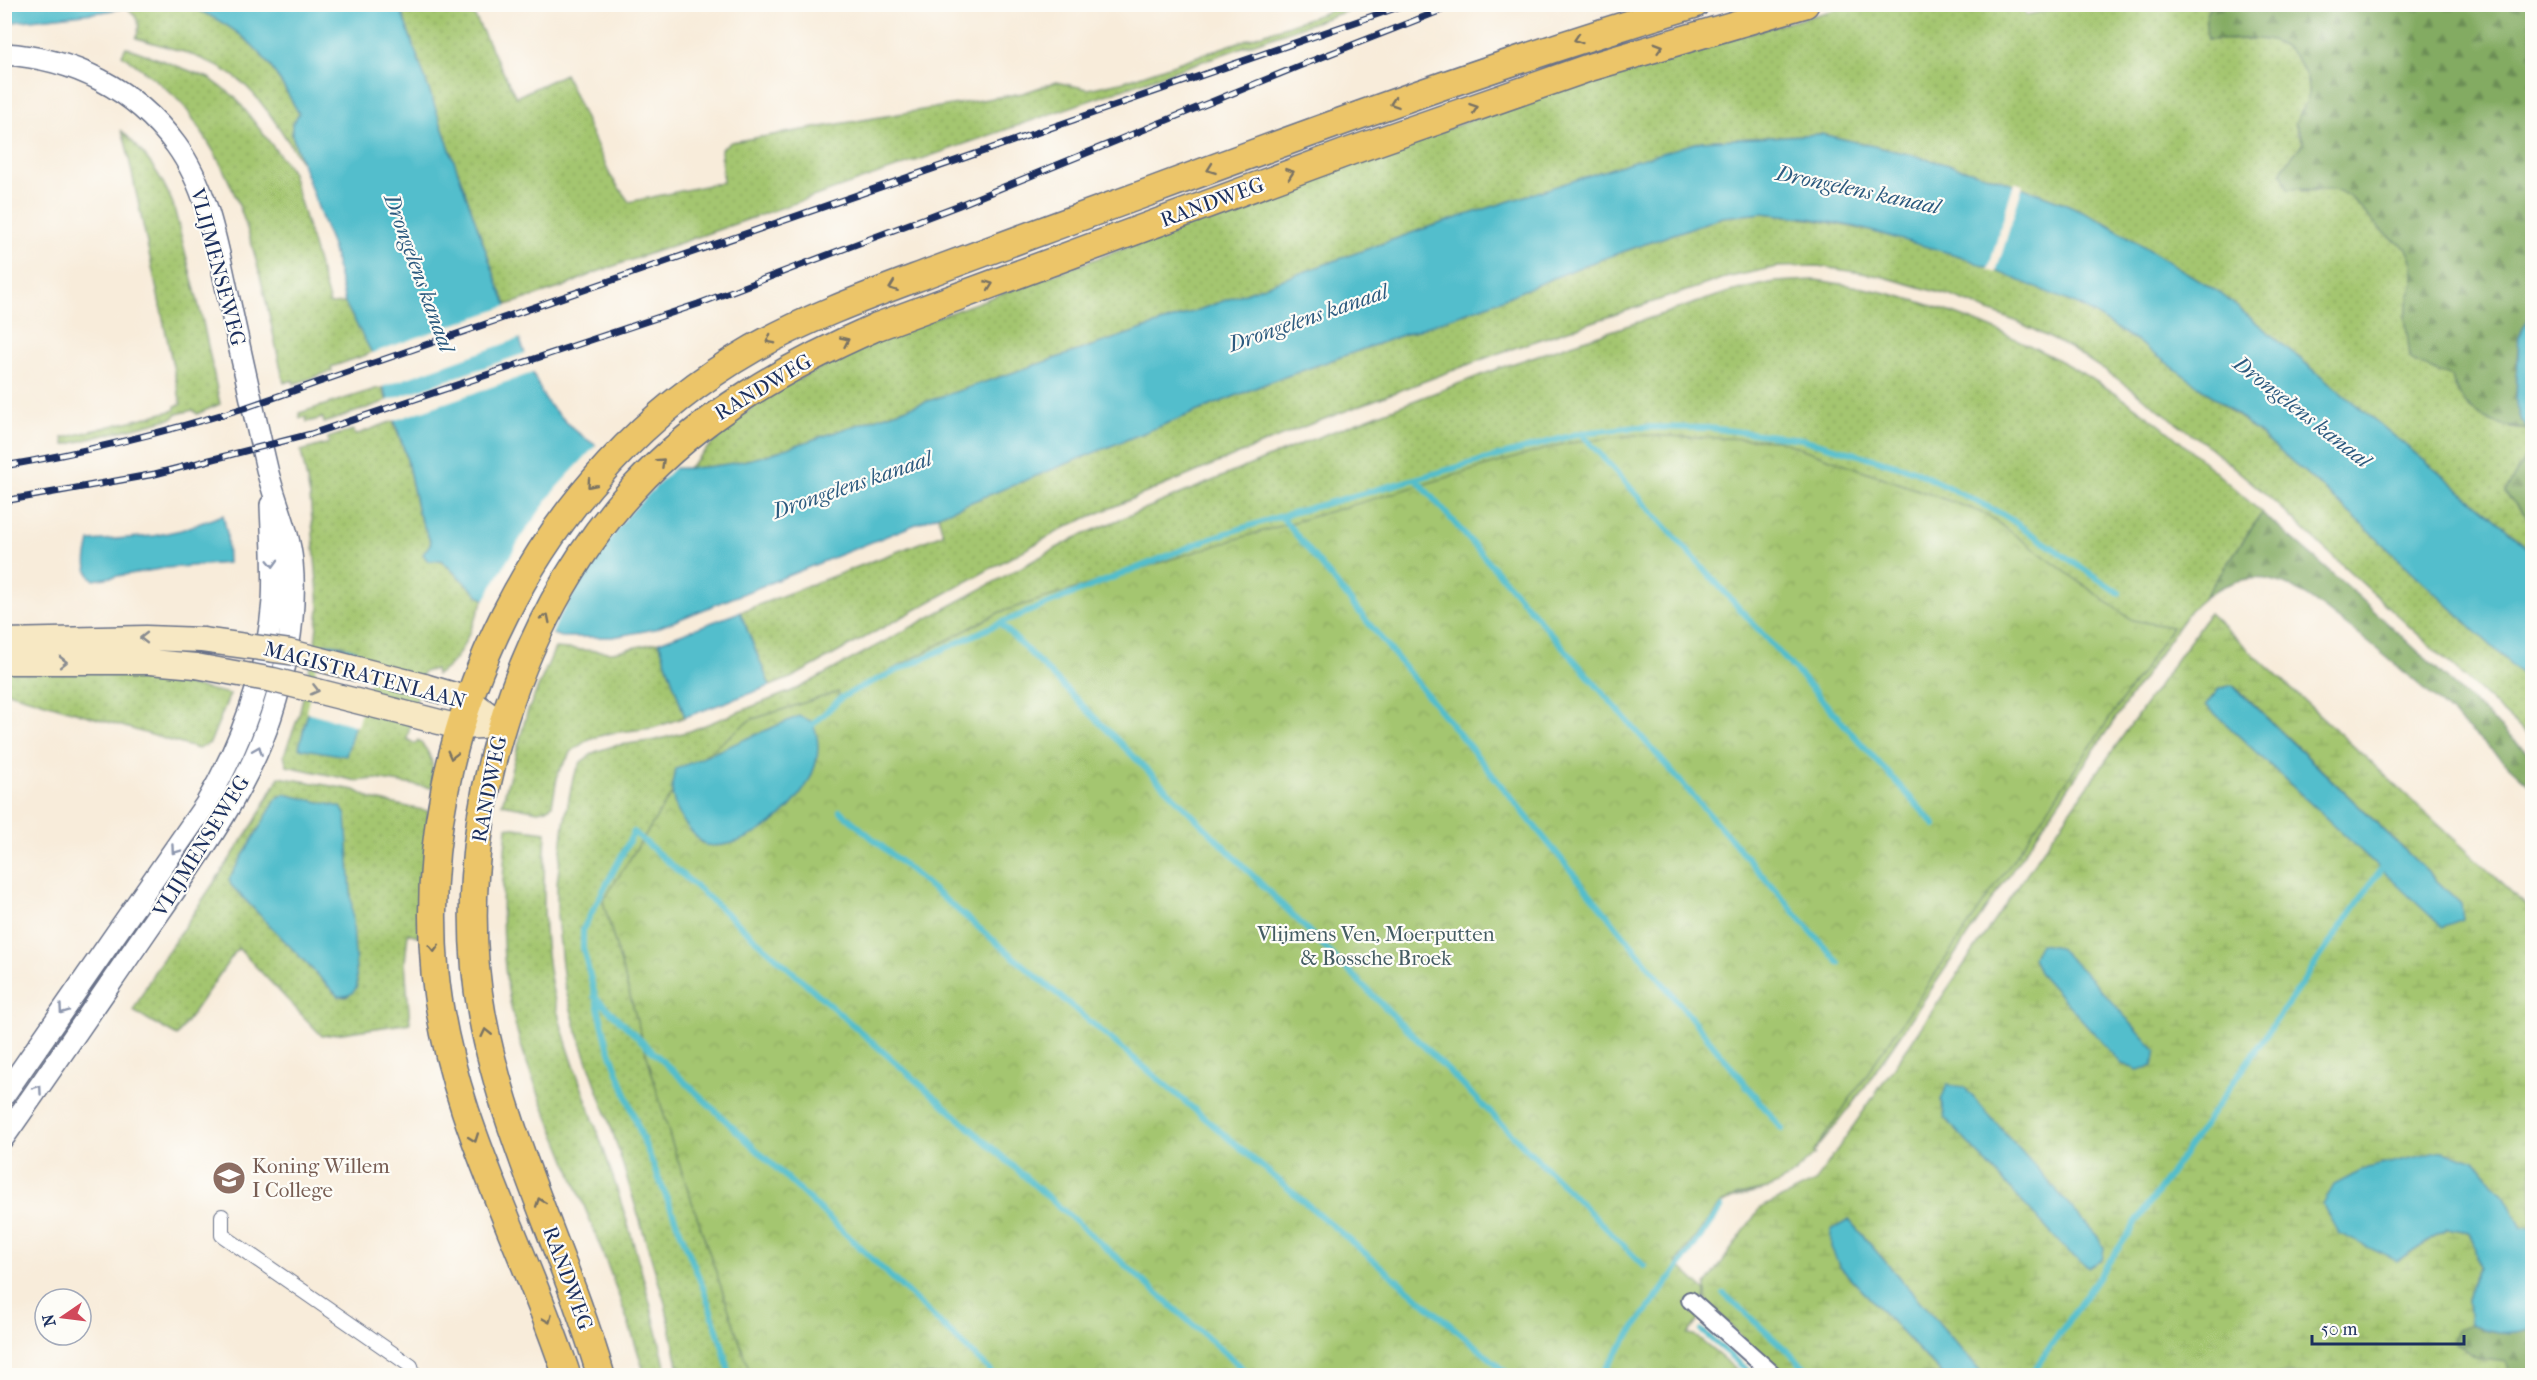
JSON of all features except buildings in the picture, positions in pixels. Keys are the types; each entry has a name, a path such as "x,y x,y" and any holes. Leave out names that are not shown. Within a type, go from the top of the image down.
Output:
{"main road":[{"name":"RANDWEG","path":"567,1376 552,1331 464,1111 442,1026 434,947 434,872 443,795 459,727 485,656 510,603 542,549 592,484 617,456 663,414 708,379 751,350 797,326 862,298 1344,120 1582,38 1695,4"},
{"name":"RANDWEG","path":"601,1376 581,1311 501,1089 482,1015 475,945 477,850 490,773 502,725 522,672 557,596 604,524 660,462 721,411 809,358 876,327 1351,151 1591,67 1805,4"},
{"name":"MAGISTRATENLAAN","path":"4,641 146,638 202,640 290,652 468,699 502,725"},
{"name":"MAGISTRATENLAAN","path":"4,662 150,662 196,666 273,680 459,727 502,725"}],"street":[{"name":"VLIJMENSEWEG","path":"4,54 50,60 70,66 114,87 142,107 178,147 195,179 215,240 270,483 289,542 293,608 280,686 252,764 228,811 4,1137"},
{"name":"VLIJMENSEWEG","path":"4,1095 206,804 231,760 252,705 269,633 274,577 270,483"},
{"path":"222,1216 222,1235 411,1366 414,1376"},
{"path":"1690,1300 1775,1376"}],"green space":[{"path":"178,4 193,7 222,21 250,42 282,83 299,114 295,121 293,134 306,169 266,110 239,80 202,59 136,38 139,28 137,19 123,6"},
{"path":"2212,4 2209,9 2228,40 2273,41 2295,53 2306,77 2310,98 2295,123 2298,134 2304,142 2285,165 2301,191 2334,190 2349,196 2381,230 2407,249 2413,262 2414,277 2405,317 2416,363 2453,377 2455,387 2510,428 2530,430 2532,433 2532,445 2505,493 2532,522 2532,553 2506,528 2220,293 2099,219 2064,203 1999,179 1912,155 1821,134 1702,141 1420,230 1179,317 764,456 724,467 687,469 732,423 777,390 876,340 1485,115 1623,68 1852,5 2023,5 2026,15 2075,5"},
{"path":"399,5 469,5 516,97 565,74 610,175 629,202 723,182 721,149 731,142 1023,93 1056,82 1088,89 1125,81 1347,5 1364,5 507,305"},
{"path":"2212,5 2532,5 2532,309 2519,337 2516,405 2521,421 2530,430 2505,426 2482,416 2463,400 2452,377 2416,363 2410,358 2405,317 2414,277 2413,262 2407,249 2381,230 2349,196 2334,190 2288,189 2281,173 2304,142 2295,123 2308,96 2306,77 2294,55 2273,42 2261,39 2208,40 2206,21"},
{"path":"126,47 209,78 235,97 291,170 330,304 345,303 372,353 331,367 332,371 294,384 293,380 284,383 254,252 232,189 218,159 187,110 175,97 122,55"},
{"path":"121,130 151,164 173,204 203,322 220,404 197,414 193,410 177,414 173,418 65,445 63,438 175,410 175,406 181,404"},
{"path":"1763,213 1804,218 1886,235 1967,258 2044,289 2082,307 2124,332 2189,379 2279,450 2365,526 2532,684 2532,739 2262,491 2207,445 2115,377 2068,347 2020,323 1951,296 1880,276 1818,266 1777,267 1725,278 1499,353 1303,427 1070,525 793,677 770,686 740,612 943,534 938,515 1270,382 1490,304 1585,265 1722,217"},
{"name":"Vlijmens Ven, Moerputten & Bossche Broek","path":"1815,280 1878,291 1915,301 1953,313 2029,345 2101,384 2134,406 2165,429 2262,513 2203,599 2190,610 2175,631 1862,1091 1831,1132 1809,1157 1783,1179 1762,1191 1733,1198 1720,1204 1593,1375 680,1375 665,1303 614,1136 576,1028 564,983 557,916 557,884 564,824 573,778 581,762 595,752 613,746 656,740 690,731 799,688 1075,538 1308,441 1505,366 1729,292 1775,282"},
{"path":"382,387 387,401 324,423 323,418 307,422 306,417 300,418 299,413"},
{"path":"393,421 406,455 418,512 431,543 428,561 441,560 484,600 460,652 453,661 436,675 435,669 423,672 407,739 415,744 418,740 430,756 433,768 432,788 375,779 357,781 287,766 284,755 299,715 315,643 319,608 310,496 301,451 329,443 328,438 353,430 355,435","holes":["325,644 343,645 299,748"]},
{"name":"Vlijmens Ven, Moerputten & Bossche Broek","path":"1633,435 1777,440 1986,514 2132,620 2172,627 1813,1153 1815,1154 1789,1178 1767,1189 1738,1195 1720,1204 1676,1263 1706,1291 1699,1319 1688,1334 1694,1335 1743,1375 751,1375 671,1140 603,901 668,799 702,758 750,720 838,692 839,698 1000,612 1256,533 1563,444"},
{"path":"2532,445 2532,522 2505,493"},
{"path":"2262,513 2358,596 2532,757 2532,787 2391,661 2309,597 2281,583 2253,579 2227,585 2203,599"},
{"path":"2209,613 2532,911 2532,1228 2522,1228 2505,1197 2493,1183 2397,1261 2447,1228 2469,1232 2476,1250 2479,1268 2470,1287 2468,1299 2470,1325 2456,1330 2453,1342 2480,1359 2507,1362 2509,1375 1984,1375 1849,1220 1840,1267 1943,1375 1785,1375 1745,1341 1706,1300 1706,1285 1760,1208 1815,1182","holes":["2233,685 2461,904 2381,869 2206,705 2219,689"]},
{"path":"659,642 685,717 653,728 611,733 589,739 572,751 558,773 552,805 547,809 538,811 502,804 527,713 555,648 613,652"},
{"path":"5,667 132,671 185,678 184,684 230,694 210,743 198,749 5,691"},
{"path":"279,777 355,790 371,799 428,811 423,938 408,933 405,963 410,1023 322,1036 238,948 177,1036 133,1011 154,972 254,823","holes":["231,885 346,997 338,996"]},
{"path":"507,827 546,832 545,929 556,1006 629,1227 667,1375 645,1375 608,1266 524,1055 512,1012 503,949 503,888"},
{"path":"2470,1325 2501,1332 2516,1332 2532,1328 2532,1375 2509,1375 2507,1362 2480,1359 2453,1342 2456,1330"}],"water":[{"path":"4,5 137,5 102,12 5,23"},
{"name":"Drongelens kanaal","path":"186,5 399,5 499,288 544,397 566,422 588,440 611,454 659,467 710,467 764,456 1179,317 1420,230 1702,141 1821,134 1912,155 1999,179 2064,203 2099,219 2220,293 2506,528 2532,553 2532,684 2322,487 2230,409 2144,346 2083,307 1960,256 1856,227 1763,213 1722,217 1585,265 1490,304 1270,382 655,629 613,637 562,637 515,623 476,593 441,560 428,561 423,554 431,543 418,512 406,455 372,353 345,303 333,249 292,135 292,124 299,114 277,76 254,47 225,24"},
{"path":"2532,309 2532,433 2521,421 2516,405 2519,337"},
{"path":"223,515 227,533 228,563 166,568 94,580 88,572 86,562 90,541 153,536 181,530"},
{"path":"740,612 770,686 685,717 659,642"},
{"path":"325,644 358,652 371,665 346,756 299,748"},
{"path":"2232,685 2461,904 2463,919 2442,927 2206,705 2219,689"},
{"path":"799,716 811,721 818,743 815,765 805,787 789,807 770,824 748,837 726,845 705,845 689,829 677,811 672,791 676,769"},
{"path":"284,794 341,807 346,816 357,986 354,992 347,996 338,996 231,885 229,879 277,798"},
{"path":"2040,944 2058,947 2091,979 2156,1051 2153,1066 2138,1070 2122,1064 2039,972 2033,957"},
{"path":"1947,1085 1964,1087 2097,1236 2104,1248 2102,1260 2089,1267 2070,1254 1945,1118 1941,1100"},
{"path":"2443,1151 2476,1161 2505,1197 2522,1228 2532,1228 2532,1328 2516,1332 2501,1332 2470,1325 2468,1299 2470,1287 2479,1268 2476,1250 2469,1232 2447,1228 2397,1261 2338,1233 2323,1205 2334,1185 2367,1168"},
{"path":"1849,1220 1984,1375 1943,1375 1840,1267 1831,1247 1831,1230"}],"pier":[{"path":"2014,182 2023,185 1996,273 1988,270"},
{"path":"510,305 521,338 379,388 369,354"},
{"path":"526,353 535,372 390,422 384,402"},
{"path":"598,443 609,451 656,464 677,465 626,517 591,565 558,619 551,637 514,625 483,602 523,534 557,487"},
{"path":"321,647 372,660 374,666 357,726 306,712"}],"waterway":[{"path":"807,730 841,698 857,689 1000,623 1214,537 1281,516 1581,433 1638,427 1709,428 1802,439 1913,470 2004,515 2119,593"},
{"path":"1581,433 1935,825"},
{"path":"1417,480 1839,963"},
{"path":"1281,516 1782,1129"},
{"path":"1000,623 1644,1266"},
{"path":"840,811 1511,1376"},
{"path":"730,1376 704,1290 608,1046 583,948 583,929 634,832 1251,1376"},
{"path":"2030,1376 2381,869"},
{"path":"594,996 996,1376"},
{"path":"1600,1376 1721,1208"},
{"path":"1724,1294 1815,1376"},
{"path":"1702,1331 1754,1376"}],"railway":[{"path":"4,466 125,441 244,408 1407,4"},
{"path":"4,501 155,474 311,434 698,304 957,206 1457,4"}],"place":[{"name":"Koning Willem I College","path":"229,1178"}]}
